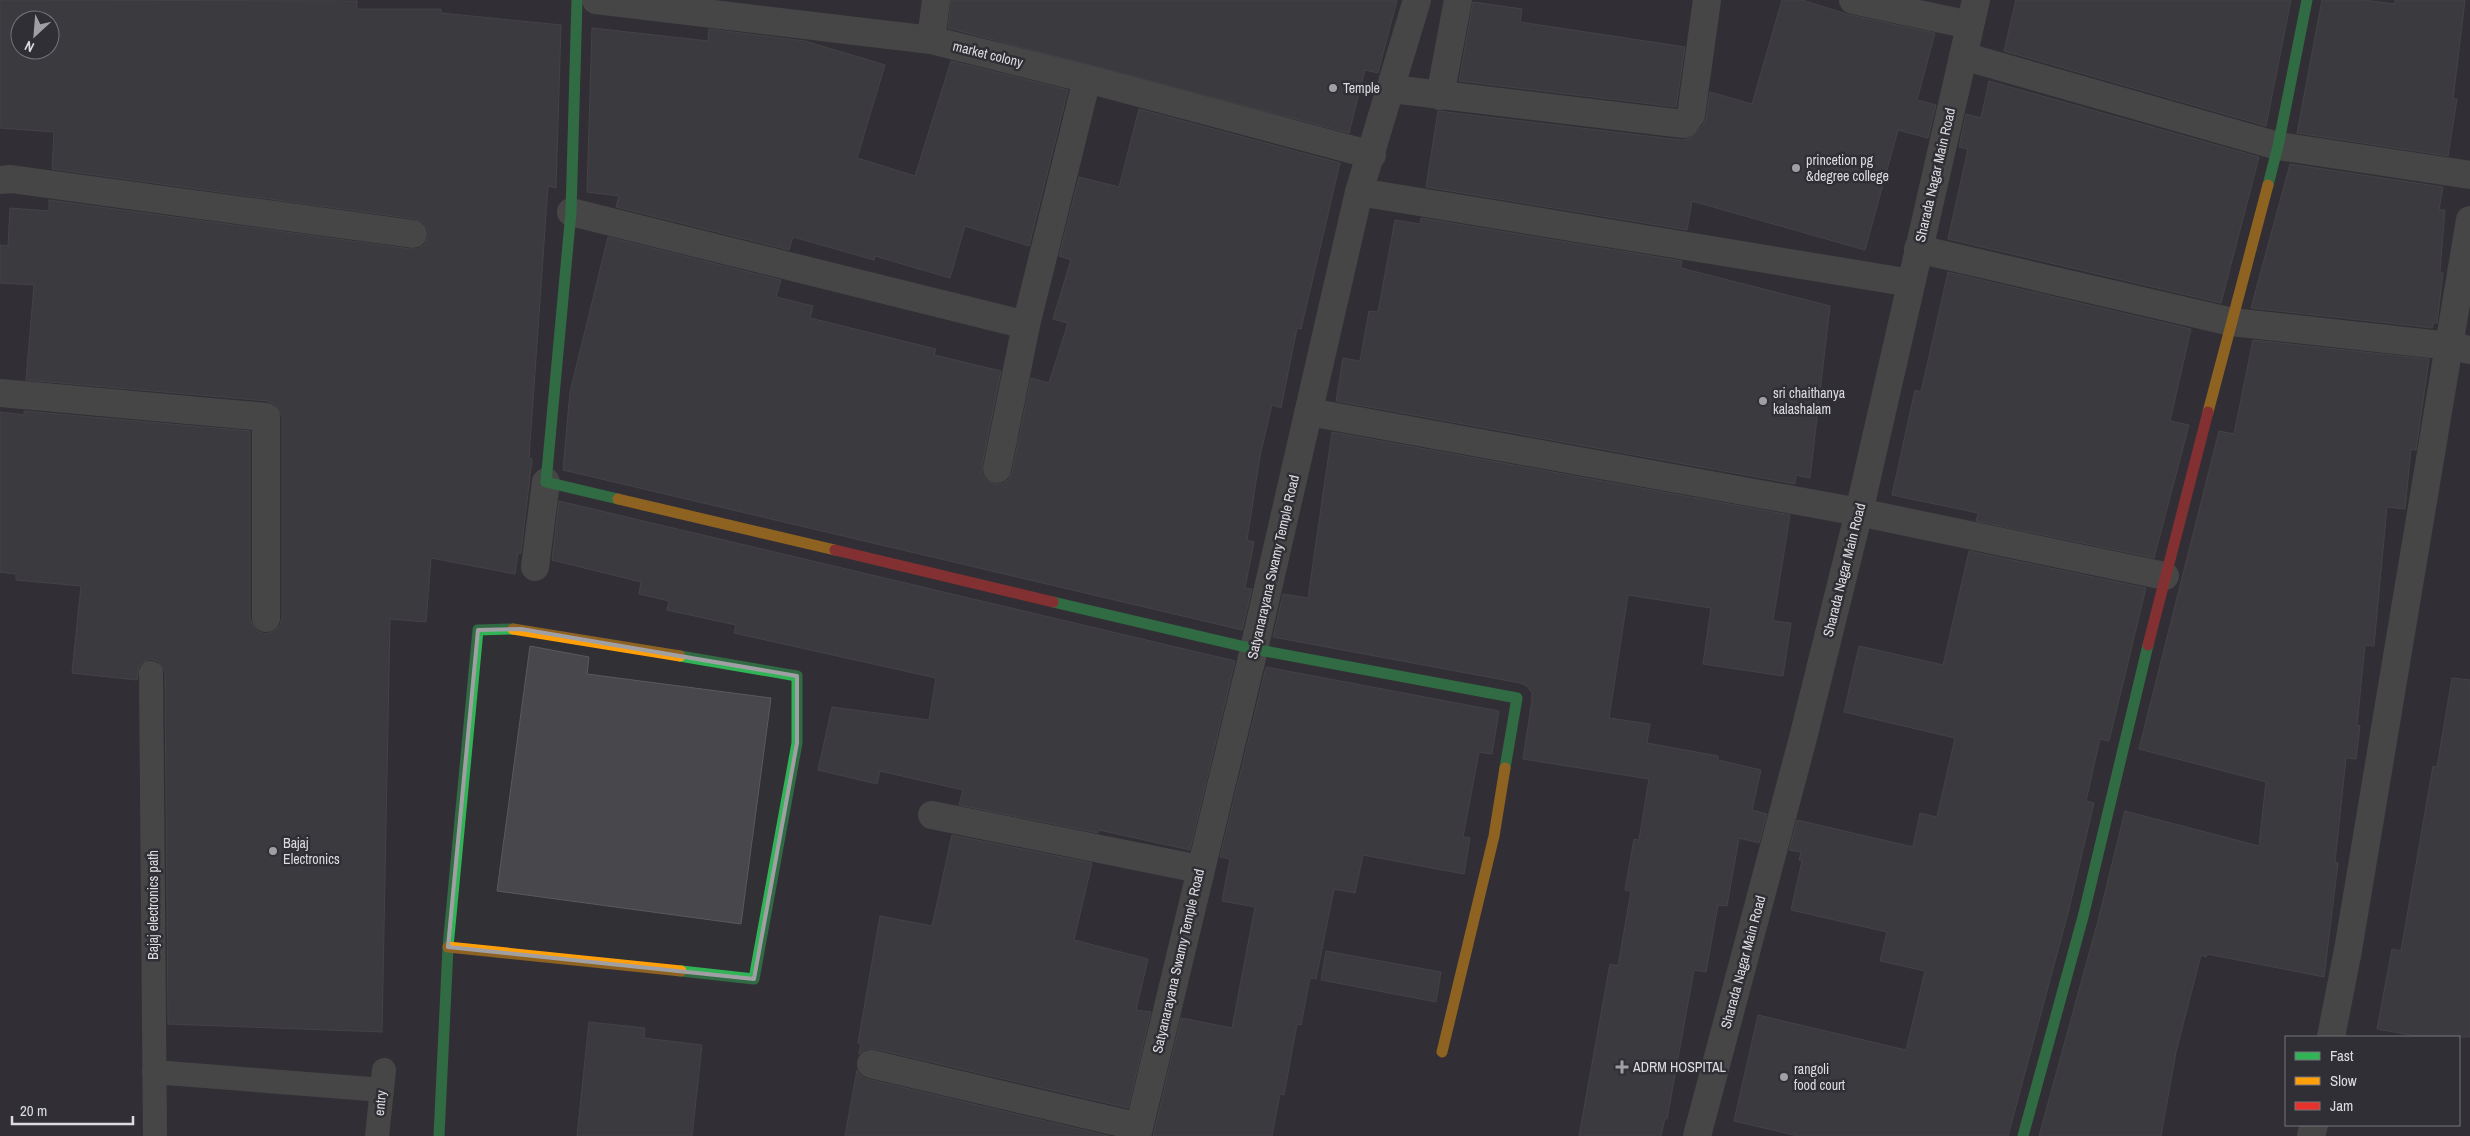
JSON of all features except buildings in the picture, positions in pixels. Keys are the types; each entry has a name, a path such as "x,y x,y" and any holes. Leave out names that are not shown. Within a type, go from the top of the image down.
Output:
{"street":[{"path":"535,567 546,482 571,212 577,0"},
{"name":"market colony","path":"596,0 931,40 1087,79 1372,155"},
{"path":"931,40 936,0"},
{"name":"Satyanarayana Swamy Temple Road","path":"1138,1132 1199,869 1254,649 1359,192 1392,89 1417,0"},
{"path":"1440,96 1458,0"},
{"path":"1392,89 1684,124 1691,115 1707,0"},
{"path":"1853,0 1973,13"},
{"path":"2023,1136 2083,917 2165,576 2278,146 2307,0"},
{"name":"Sharada Nagar Main Road","path":"1697,1136 1803,738 1859,512 1973,13"},
{"path":"1963,56 2278,146 2470,175"},
{"path":"997,469 1026,325 1087,79"},
{"path":"0,180 11,179 413,234"},
{"path":"1359,192 1911,283"},
{"path":"571,212 1026,325"},
{"path":"2331,1036 2460,348 2470,220"},
{"path":"1918,250 2232,322 2460,348"},
{"path":"0,394 266,417 266,618"},
{"path":"1309,412 1859,512 2165,576"},
{"path":"546,482 1254,649 1516,698 1494,836 1442,1052"},
{"path":"439,1136 448,947 478,630 521,629 796,676 797,743 754,978 448,947"},
{"path":"932,815 1199,869"},
{"path":"871,1064 1138,1132"}],"lane":[{"name":"Bajaj electronics path","path":"151,673 154,1136"},
{"name":"entry","path":"154,1072 383,1080 377,1136"}],"highlighted area":[{"path":"521,629 797,676 797,743 754,979 448,947 478,630"}],"traffic: fast":[{"path":"577,0 571,212 546,482 618,499"},
{"path":"2268,185 2278,146 2307,0"},
{"path":"1053,602 1254,649 1517,698 1505,768"},
{"path":"439,1136 448,947 478,630 513,629"},
{"path":"2023,1136 2083,917 2148,645"},
{"path":"680,656 797,676 797,743 754,979 681,971"}],"traffic: slow":[{"path":"2208,412 2268,185"},
{"path":"618,499 835,550"},
{"path":"513,629 680,656"},
{"path":"1442,1052 1494,836 1505,768"},
{"path":"448,947 681,971"}],"traffic: jam":[{"path":"2148,645 2208,412"},
{"path":"835,550 1053,602"}],"place":[{"name":"Temple","path":"1333,88"},
{"name":"princetion pg &degree college","path":"1796,168"},
{"name":"sri chaithanya kalashalam","path":"1763,401"},
{"name":"Bajaj Electronics","path":"273,851"},
{"name":"ADRM HOSPITAL","path":"1622,1067"},
{"name":"rangoli food court","path":"1784,1077"}]}
